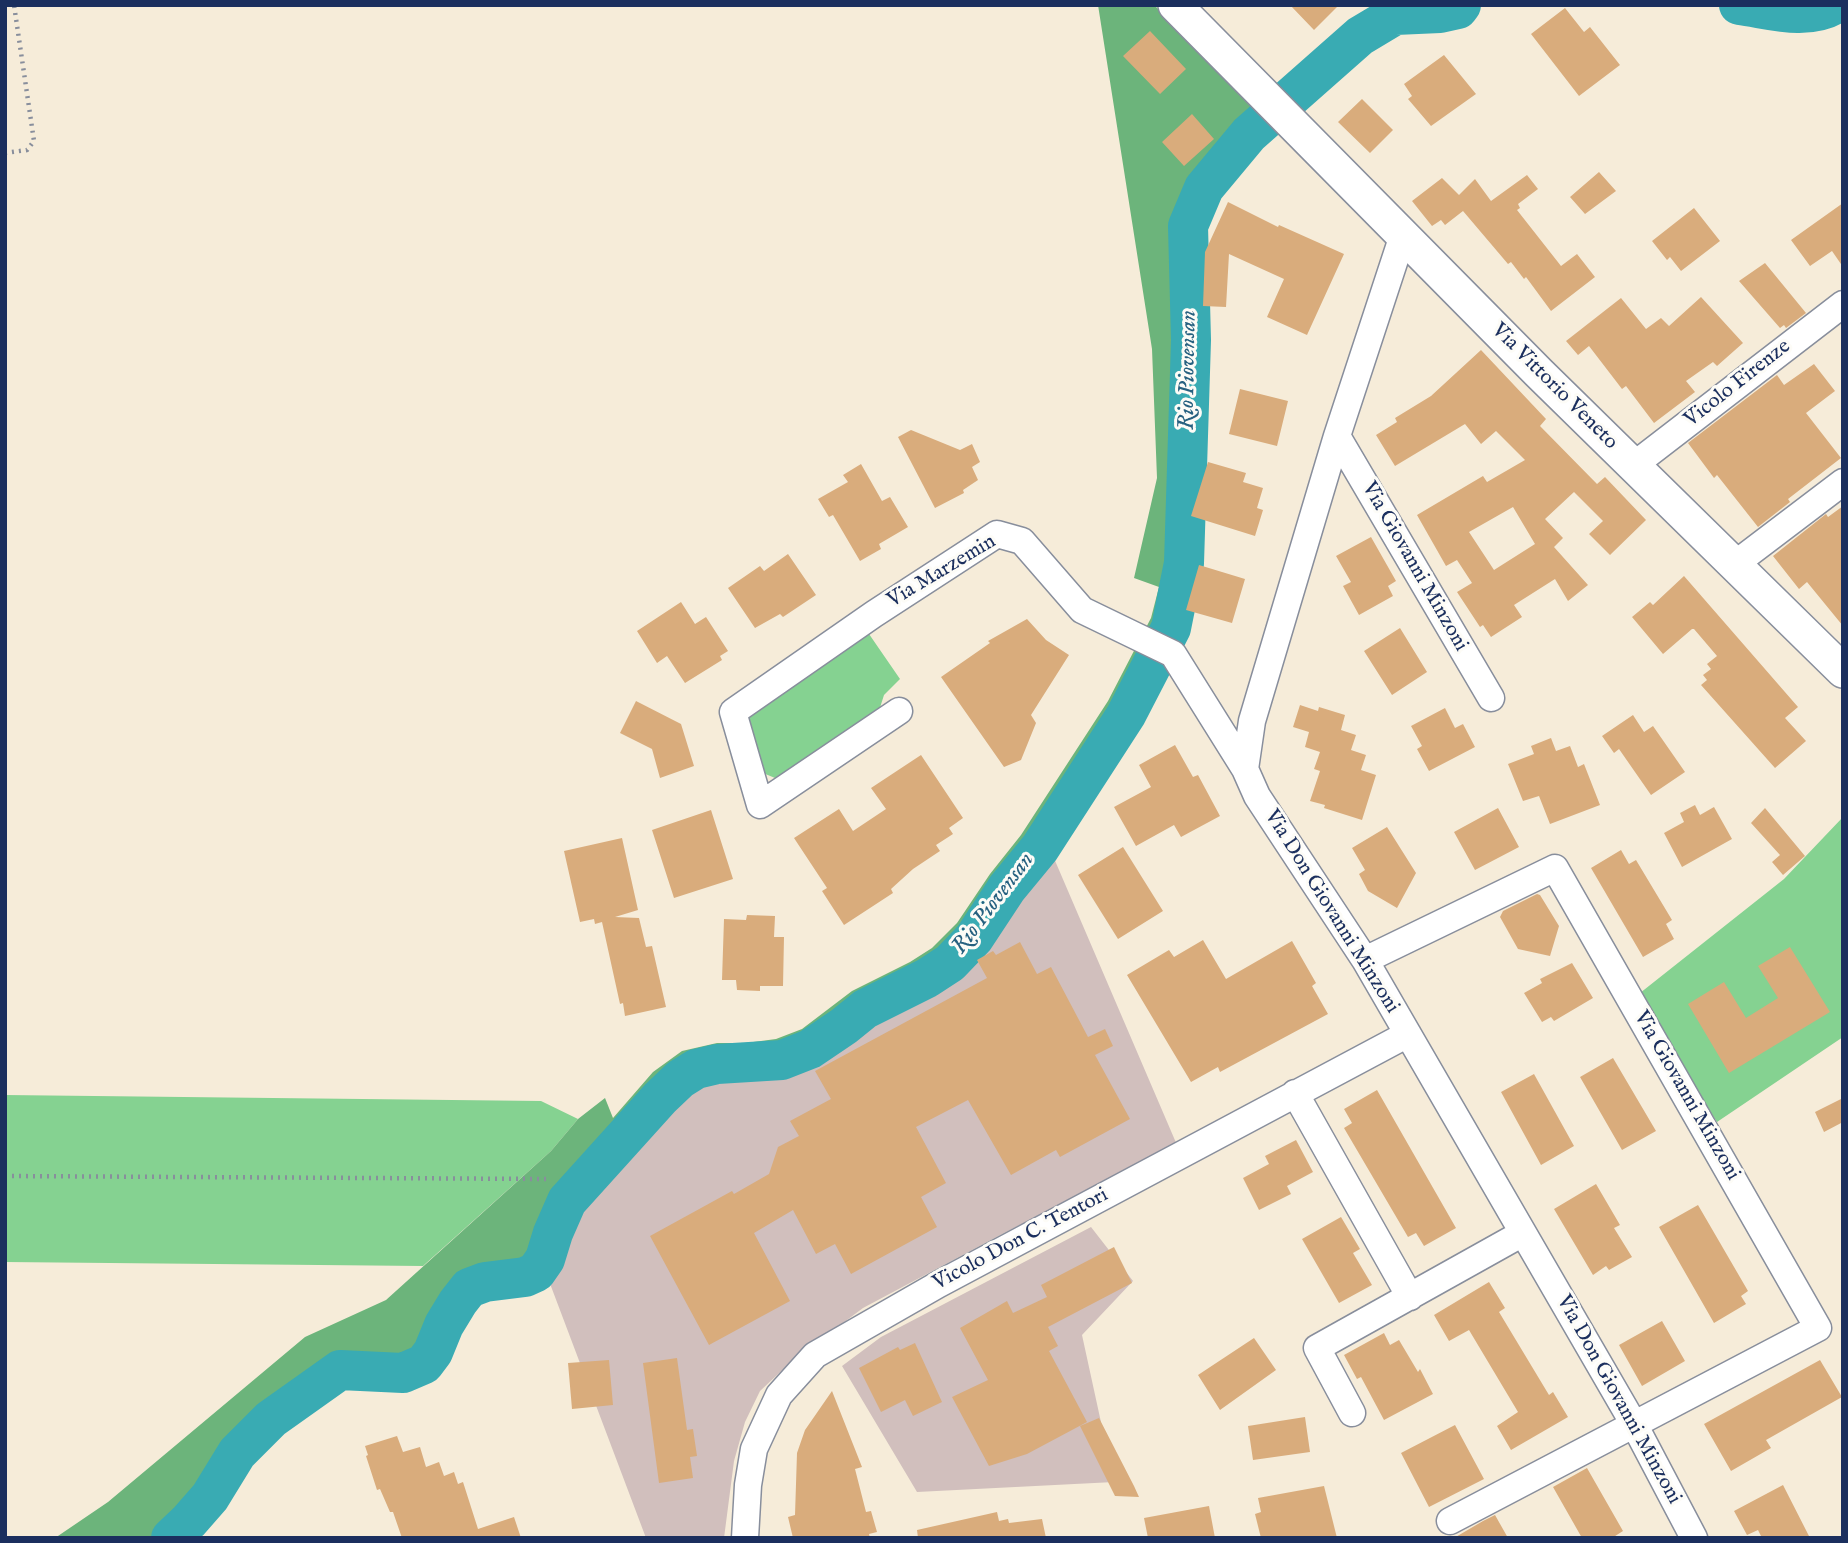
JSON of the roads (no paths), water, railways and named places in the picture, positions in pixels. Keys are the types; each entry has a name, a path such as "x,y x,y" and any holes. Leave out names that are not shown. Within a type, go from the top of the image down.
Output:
{"street":[{"name":"Via Vittorio Veneto","path":"1175,5 1293,127 1634,465 1840,663"},
{"path":"1245,769 1252,721 1337,436 1402,235"},
{"name":"Vicolo Firenze","path":"1634,465 1843,304"},
{"name":"Via Giovanni Minzoni","path":"1337,436 1491,698"},
{"path":"1735,564 1843,482"},
{"name":"Via Marzemin","path":"899,711 760,806 733,712 874,614 997,534 1022,541 1082,610 1173,654 1245,769"},
{"name":"Via Don Giovanni Minzoni","path":"1245,769 1257,796 1365,960 1635,1426 1694,1538"},
{"name":"Via Giovanni Minzoni","path":"1365,960 1555,868 1818,1328 1635,1426"},
{"name":"Vicolo Don C. Tentori","path":"745,1538 748,1485 754,1449 779,1395 815,1355 939,1284 1408,1034"},
{"path":"1295,1093 1409,1297"},
{"path":"1352,1413 1317,1348 1523,1233"},
{"path":"1450,1521 1635,1426"}],"waterway":[{"name":"Rio Piovensan","path":"171,1538 210,1497 237,1453 271,1419 340,1370 403,1373 424,1364 433,1352 444,1325 469,1288 485,1282 525,1277 536,1272 545,1259 567,1201 680,1079 696,1069 717,1064 782,1060 810,1049 865,1009 927,978 950,963 974,938 1007,888 1040,848 1126,715 1171,628 1184,563 1191,340 1188,226 1204,188 1249,134 1360,36 1395,15 1440,13 1458,9 1461,5"},
{"name":"Rio Piovensan","path":"1739,5 1800,13 1823,10 1834,5"}]}
